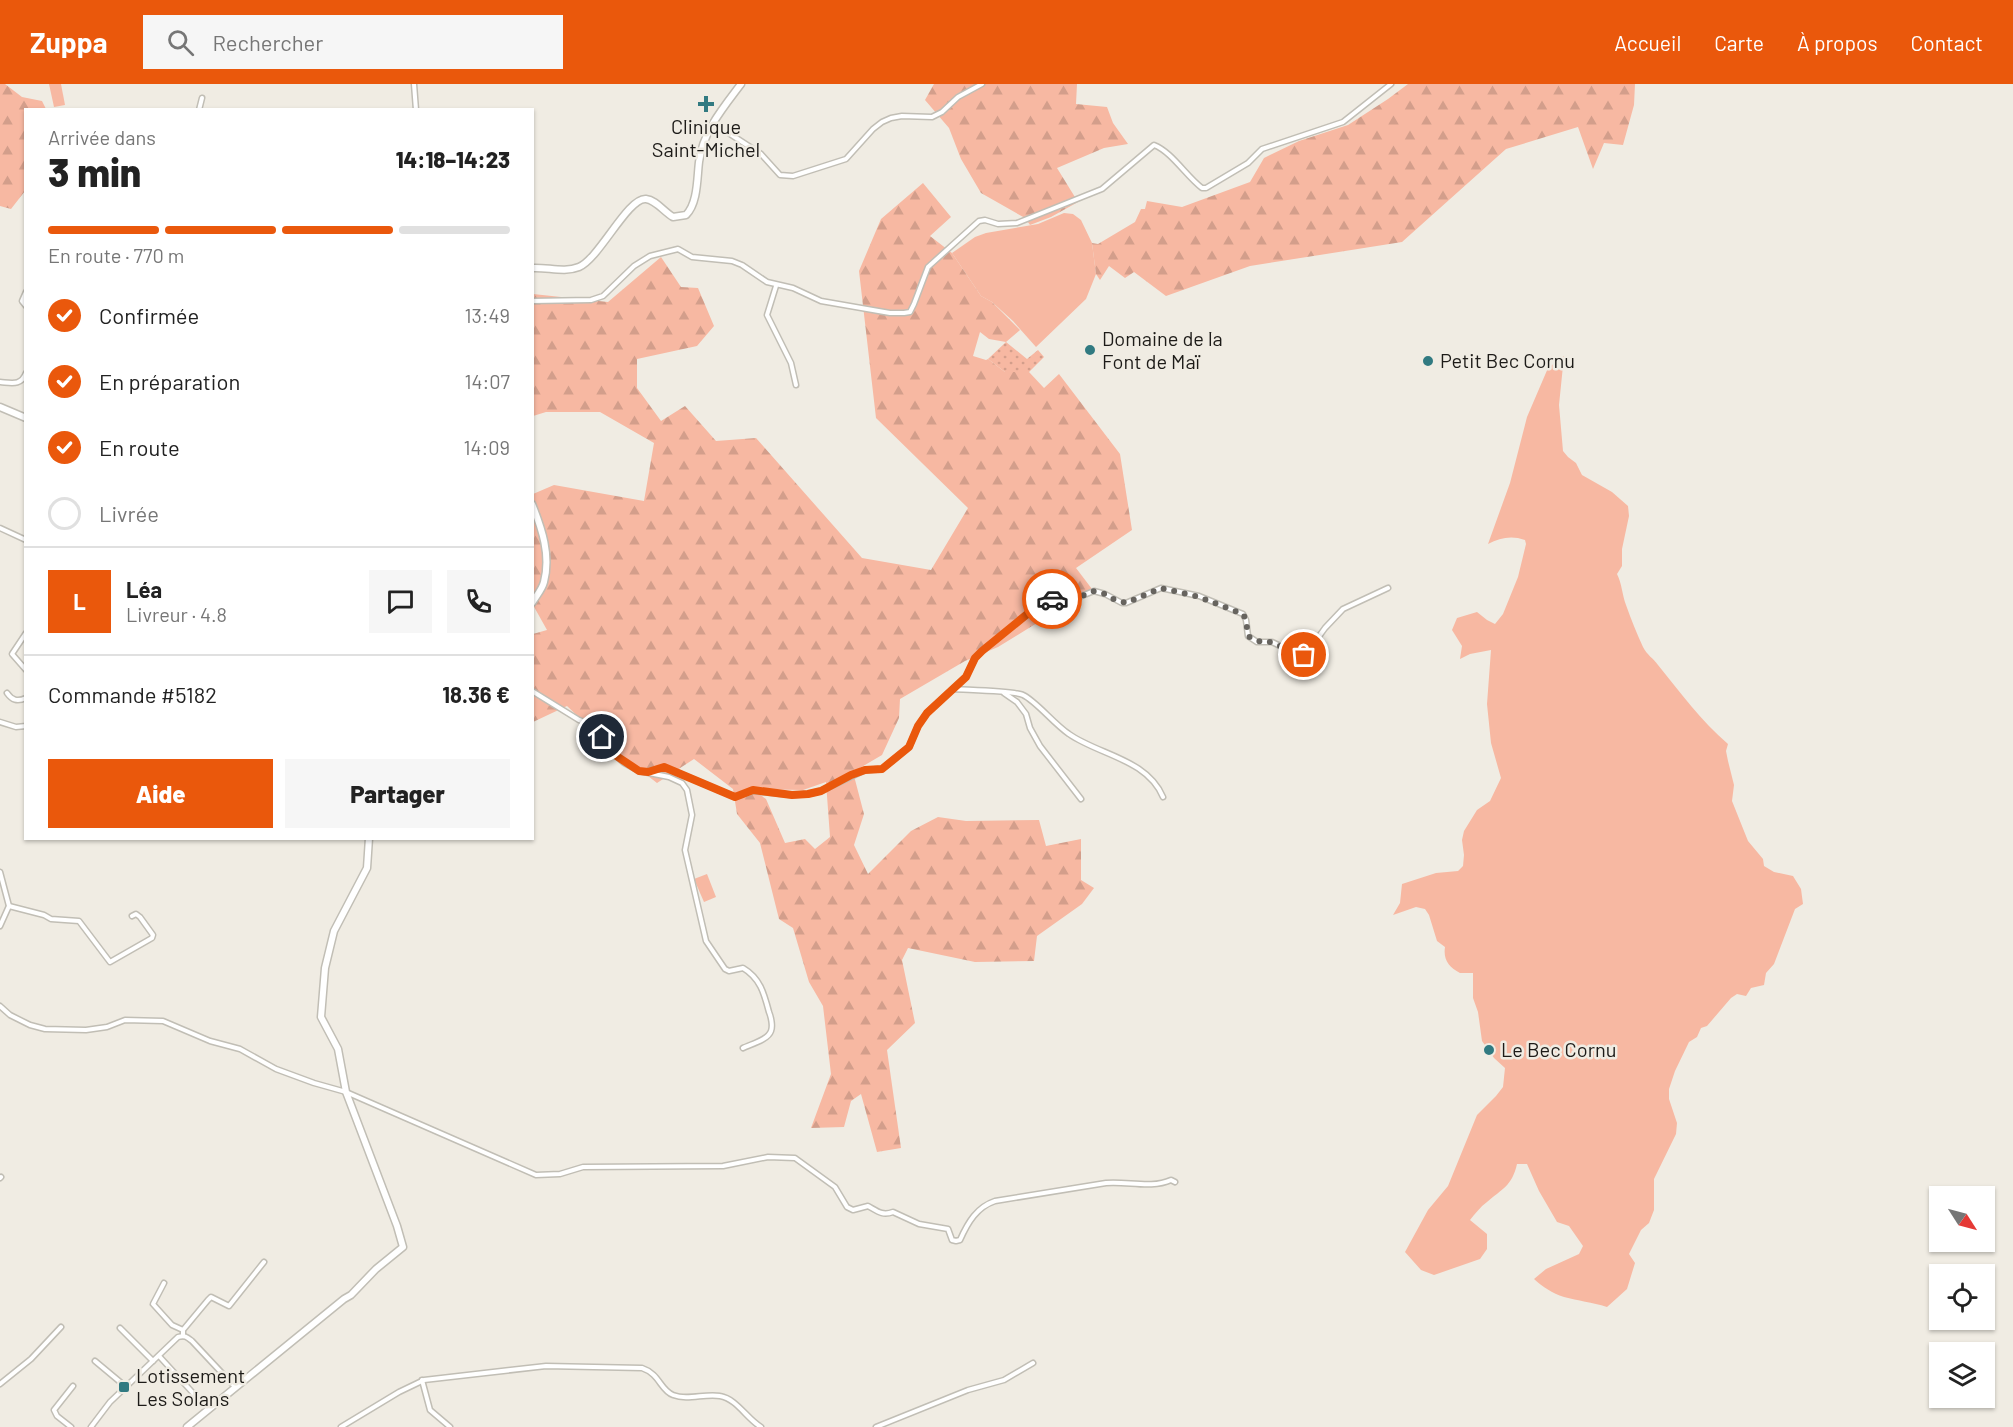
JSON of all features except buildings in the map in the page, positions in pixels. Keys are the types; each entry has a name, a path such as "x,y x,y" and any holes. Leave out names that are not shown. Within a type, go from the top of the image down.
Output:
{"street":[{"path":"414,84 416,108"},
{"path":"534,268 563,270 582,266 640,200 647,199 653,202 673,217 686,215 693,205 701,148 713,123 741,84"},
{"path":"713,123 761,154 780,175 793,176 846,159 873,129 891,118 932,117 942,112 958,97 982,84"},
{"path":"534,301 591,300 603,296 634,266 662,251 678,249 692,257 732,261 767,282 776,286 793,288 821,301 890,313 910,312 928,267 979,221 986,220 998,224 1017,223 1102,189 1154,145 1202,188 1206,188 1248,163 1262,148 1343,122 1391,84"},
{"path":"200,108 202,98"},
{"path":"776,286 767,315 791,363 796,385"},
{"path":"0,382 18,384 24,376"},
{"path":"0,407 24,417"},
{"path":"534,509 546,543 545,580 534,599"},
{"path":"0,528 24,539"},
{"path":"648,772 664,767 735,797 753,790 792,795 821,791 851,775 865,770 882,769 909,747 918,726 927,713 966,677 975,658 1047,598 1074,599 1094,591 1126,603 1161,588 1177,591 1243,614 1248,636 1257,642 1272,642 1301,656 1307,652 1343,609 1388,588"},
{"path":"24,636 12,654 24,668"},
{"path":"952,689 1024,695 1070,735 1146,774 1158,785 1163,797"},
{"path":"534,692 579,720 596,726 615,755 639,771 669,777 682,783 687,790 692,815 685,850 706,941 725,969 729,971 743,968 749,971 763,989 769,1010 772,1030 767,1037 743,1048"},
{"path":"6,693 12,699 24,700"},
{"path":"1003,693 1017,702 1026,714 1030,728 1040,746 1081,799"},
{"path":"0,722 16,727 24,726"},
{"path":"187,1427 334,1306 351,1295 376,1269 403,1247 346,1092 338,1049 321,1017 325,968 334,931 367,868 369,840"},
{"path":"0,872 9,906 0,926"},
{"path":"9,906 51,919 79,921 110,962 152,938 153,935 140,917 136,914 132,916"},
{"path":"0,1006 10,1015 30,1025 45,1029 86,1030 107,1027 125,1020 163,1021 210,1041 240,1049 276,1069 346,1092 536,1174 560,1174 584,1167 723,1166 768,1157 795,1158 835,1187 847,1207 853,1210 868,1206 880,1214 893,1212 919,1224 943,1227 948,1229 952,1240 956,1241 960,1240 966,1227 984,1205 1106,1183 1122,1182 1159,1186 1171,1180 1175,1182"},
{"path":"183,1336 183,1330 211,1298 229,1306 264,1262"},
{"path":"164,1283 153,1304 172,1325 183,1330"},
{"path":"0,1384 31,1359 61,1327"},
{"path":"120,1328 153,1361"},
{"path":"91,1427 125,1386 178,1337 187,1336 235,1387"},
{"path":"159,1356 193,1392 194,1397"},
{"path":"95,1361 125,1386"},
{"path":"876,1427 968,1390 1004,1380 1033,1363"},
{"path":"341,1427 422,1380 546,1366 642,1368 651,1371 671,1395 680,1397 720,1396 735,1404 761,1427"},
{"path":"422,1380 430,1410 450,1427"},
{"path":"71,1427 57,1416 54,1410 73,1386"}],"green space":[{"path":"0,84 5,84 22,97 42,101 46,108 24,108 24,192 11,209 0,206"},
{"path":"49,84 61,84 65,105 54,107"},
{"path":"934,84 1077,84 1076,104 1107,107 1113,123 1128,144 1104,148 1057,168 1078,202 1051,217 1030,225 1025,218 981,193 961,159 949,128 925,100"},
{"path":"1408,84 1635,84 1634,105 1623,145 1604,143 1593,169 1578,127 1506,149 1402,242 1250,266 1166,296 1134,272 1125,278 1109,266 1100,280 1096,274 1092,243 1098,244 1135,222 1141,209 1145,209 1147,201 1182,207 1250,182 1264,158 1299,141 1348,125"},
{"path":"923,183 951,217 930,236 952,253 981,296 992,302 1020,330 1006,342 989,339 980,332 973,356 988,359 1005,372 1029,372 1044,388 1059,374 1120,454 1132,530 1076,568 1092,589 998,647 965,661 900,699 899,718 882,755 853,772 864,814 854,845 868,874 911,831 938,817 966,821 1039,820 1046,846 1081,839 1081,880 1094,888 1082,904 1037,936 1034,961 975,962 908,948 902,960 915,1023 887,1050 901,1148 877,1152 861,1094 851,1101 844,1127 811,1128 831,1074 823,1006 809,982 793,928 779,919 760,843 737,814 733,789 694,759 657,783 608,745 567,706 534,722 534,634 547,630 534,607 534,494 554,485 644,501 654,443 600,412 546,412 534,416 534,294 608,302 661,257 681,287 698,288 714,326 697,346 637,359 637,388 661,421 685,406 716,441 756,438 862,558 931,570 968,508 876,418 859,271 881,219","holes":["826,782 830,837 815,849 805,839 785,843 766,799 752,789 803,790"]},
{"path":"1064,213 1073,214 1081,220 1092,243 1096,274 1086,299 1036,347 1013,321 992,302 981,296 952,253 975,237 986,233 1038,224"},
{"path":"1006,342 1027,359 1038,350 1044,357 1029,372 1005,372 988,359"},
{"path":"1564,356 1559,405 1563,451 1576,463 1582,475 1612,492 1628,506 1629,516 1622,549 1622,566 1617,574 1626,605 1643,647 1691,706 1728,744 1726,751 1734,785 1732,801 1748,841 1763,859 1764,866 1774,872 1793,876 1801,889 1803,904 1795,909 1774,964 1766,973 1764,985 1751,988 1746,996 1737,994 1731,998 1707,1026 1701,1028 1697,1037 1689,1042 1669,1089 1669,1099 1677,1123 1676,1134 1654,1179 1654,1210 1649,1223 1641,1230 1629,1254 1635,1263 1627,1289 1607,1307 1560,1295 1548,1290 1534,1279 1546,1269 1579,1254 1583,1246 1569,1226 1557,1222 1527,1164 1517,1164 1509,1182 1470,1220 1487,1234 1487,1249 1480,1259 1434,1275 1421,1270 1405,1252 1428,1210 1448,1186 1477,1115 1503,1087 1505,1068 1494,1058 1482,1041 1478,1012 1473,998 1473,973 1460,973 1448,963 1445,947 1437,941 1425,909 1416,907 1393,915 1400,903 1402,884 1436,873 1458,871 1463,866 1464,831 1477,810 1490,801 1501,778 1491,743 1487,704 1491,650 1470,654 1460,659 1462,646 1452,630 1457,618 1477,612 1495,624 1503,614 1518,577 1526,544 1525,540 1510,537 1488,544 1510,483 1527,417 1548,368"},
{"path":"707,874 716,897 704,902 694,879"}],"way so far":[{"path":"1052,599 1074,599 1094,591 1126,603 1161,588 1199,597 1243,614 1248,636 1255,641 1272,642 1296,655 1304,655"}],"place":[{"name":"Clinique Saint-Michel","path":"706,104"},
{"name":"Domaine de la Font de Maï","path":"1090,350"},
{"name":"Petit Bec Cornu","path":"1428,361"},
{"name":"Le Bec Cornu","path":"1489,1050"},
{"name":"Lotissement Les Solans","path":"124,1387"}],"route":[{"path":"602,737 615,755 639,771 648,772 664,767 735,797 753,790 792,795 821,791 851,775 865,770 882,769 909,747 918,726 927,713 966,677 975,658 1013,624 1047,598 1052,599"}]}
